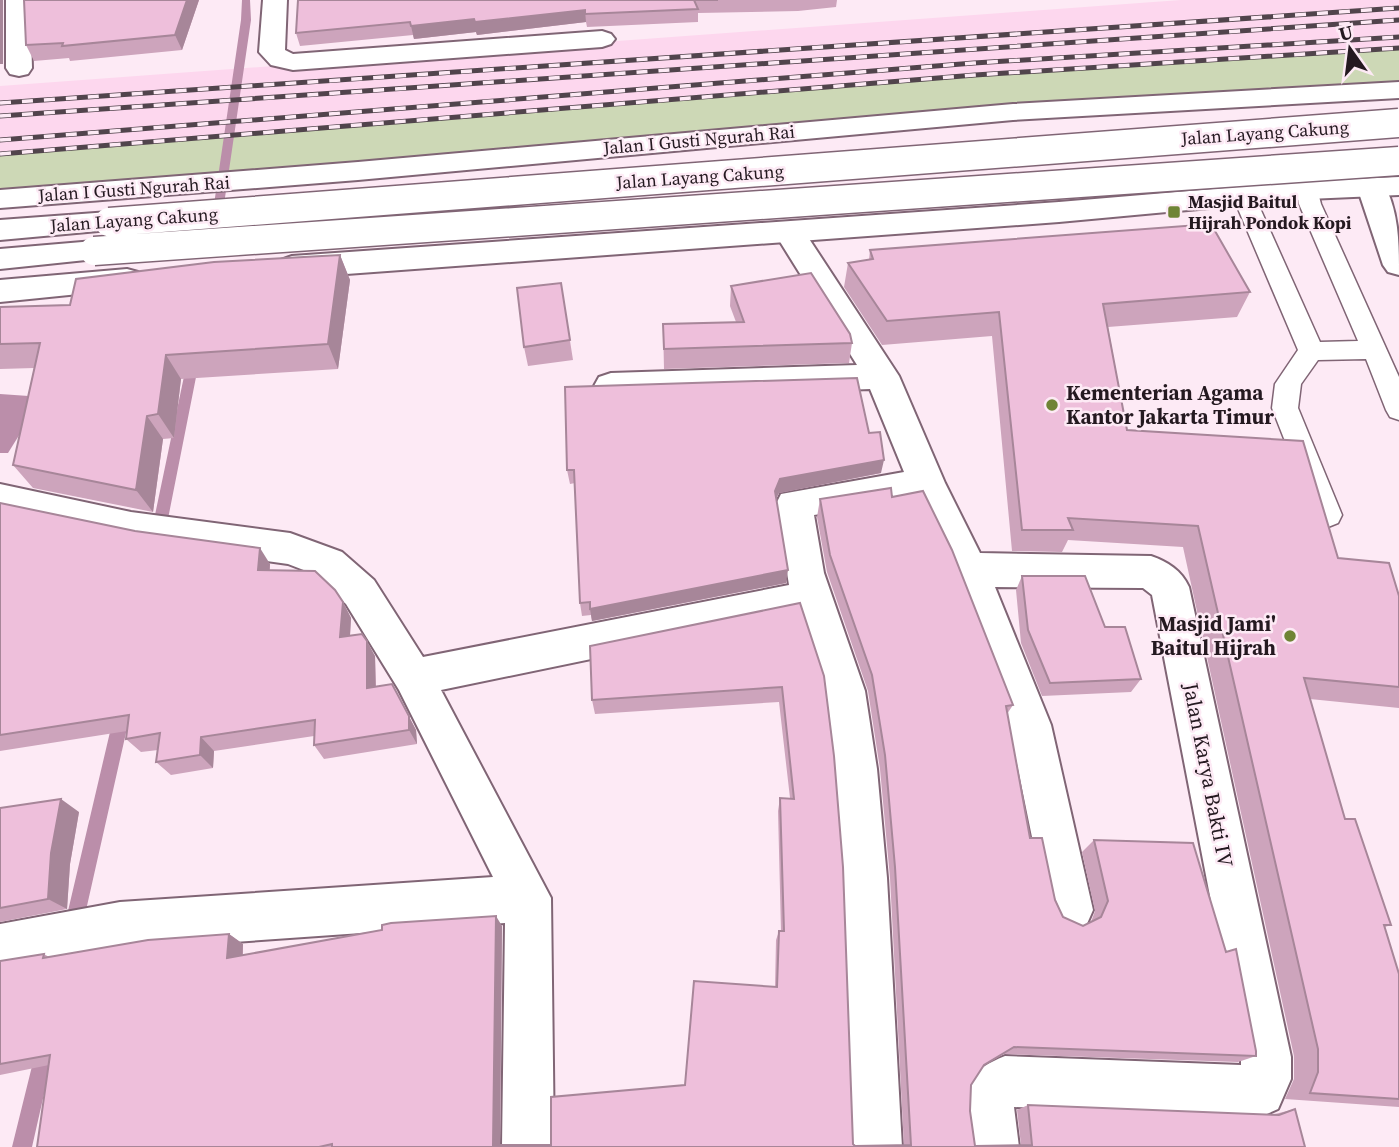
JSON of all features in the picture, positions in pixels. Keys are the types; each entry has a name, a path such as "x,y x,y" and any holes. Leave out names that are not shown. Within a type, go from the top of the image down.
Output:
{"street":[{"path":"282,3 272,52 280,59 293,62 602,39"},
{"path":"12,14 19,68"},
{"name":"Jalan I Gusti Ngurah Rai","path":"0,199 358,171 1013,112 1399,90"},
{"path":"1013,112 1059,212"},
{"name":"Jalan Layang Cakung","path":"0,230 1399,123"},
{"name":"Jalan Layang Cakung","path":"0,259 1399,161"},
{"path":"261,269 1385,186 1399,265"},
{"path":"789,232 882,376 927,483 967,566 1030,725 1070,910"},
{"path":"0,291 151,278"},
{"path":"611,386 882,376"},
{"path":"876,1147 864,878 855,769 844,691 805,573 794,504 927,483"},
{"path":"0,499 131,527 290,549 328,563 360,592 413,677 528,898 528,1147"},
{"name":"Jalan Karya Bakti IV","path":"967,566 990,571 1151,572 1170,587 1266,1057 1266,1079 1260,1091 1004,1081 989,1092 993,1147"},
{"path":"413,677 812,597"},
{"path":"15,945 120,926 528,898"}],"lane":[{"path":"1308,190 1310,204 1399,410"},
{"path":"1244,197 1311,351"},
{"path":"1311,351 1374,350"},
{"path":"1311,351 1287,383 1283,394 1285,408 1328,515"}],"shaded area":[{"path":"1181,0 1399,0 1399,48 1025,72 0,154 0,86"},
{"path":"0,394 43,397 8,453 0,453"}],"green space":[{"path":"1399,48 1399,90 1240,99 0,199 0,154 1083,68"}],"building":[{"path":"24,0 187,0 175,35 62,46 63,43 26,45"},
{"path":"298,0 694,0 698,9 585,14 585,10 475,22 474,19 411,26 410,22 296,33"},
{"path":"1211,224 1250,292 1103,304 1127,430 1303,441 1338,558 1389,563 1399,596 1399,687 1304,678 1345,819 1355,819 1391,925 1384,925 1399,974 1399,1099 1310,1093 1318,1072 1318,1049 1198,526 1068,518 1073,530 1022,530 999,312 887,321 848,263 873,259 870,250"},
{"path":"340,255 328,344 166,355 158,414 147,416 136,490 13,465 40,343 0,344 0,307 70,305 76,279 214,262"},
{"path":"811,273 850,334 852,343 664,349 663,324 744,322 731,286"},
{"path":"561,283 570,340 524,347 517,288"},
{"path":"857,378 869,433 880,432 884,460 780,479 775,491 788,570 590,609 590,602 580,603 574,470 567,470 565,387"},
{"path":"891,488 892,497 923,491 952,550 1013,705 1006,706 1030,838 1042,838 1055,900 1063,917 1083,926 1101,917 1108,901 1094,840 1193,843 1226,952 1236,949 1256,1051 1256,1056 1014,1047 984,1065 971,1085 970,1111 975,1146 1032,1145 1028,1105 1279,1115 1295,1109 1305,1147 332,1147 332,1144 319,1147 37,1147 50,1055 0,1064 0,961 44,954 43,958 148,940 229,934 227,958 382,930 382,925 391,923 496,916 493,1145 551,1145 551,1097 685,1085 694,981 777,987 779,931 784,931 780,798 794,799 782,687 592,700 590,646 800,603 824,676 834,756 843,867 853,1144 911,1145 895,867 885,755 872,675 830,555 820,499"},
{"path":"0,503 135,531 260,548 258,570 315,571 335,590 343,602 340,637 362,634 367,641 367,688 392,684 409,716 409,730 314,745 315,720 201,737 200,755 156,762 160,733 126,739 129,715 0,735"},
{"path":"1022,576 1085,576 1105,627 1125,627 1141,679 1050,683 1028,630"},
{"path":"61,799 51,853 48,899 0,908 0,808"}],"waterway":[{"path":"217,218 246,20 246,0"},
{"path":"158,534 193,362"},
{"path":"73,928 122,715"},
{"path":"22,1147 45,1050"}],"railway":[{"path":"0,103 1399,8"},
{"path":"0,116 1399,20"},
{"path":"0,140 974,63 1399,37"},
{"path":"0,154 975,75 1399,48"}],"place":[{"name":"Masjid Baitul Hijrah Pondok Kopi","path":"1174,212"},
{"name":"Kementerian Agama Kantor Jakarta Timur","path":"1052,405"},
{"name":"Masjid Jami' Baitul Hijrah","path":"1290,636"}]}
